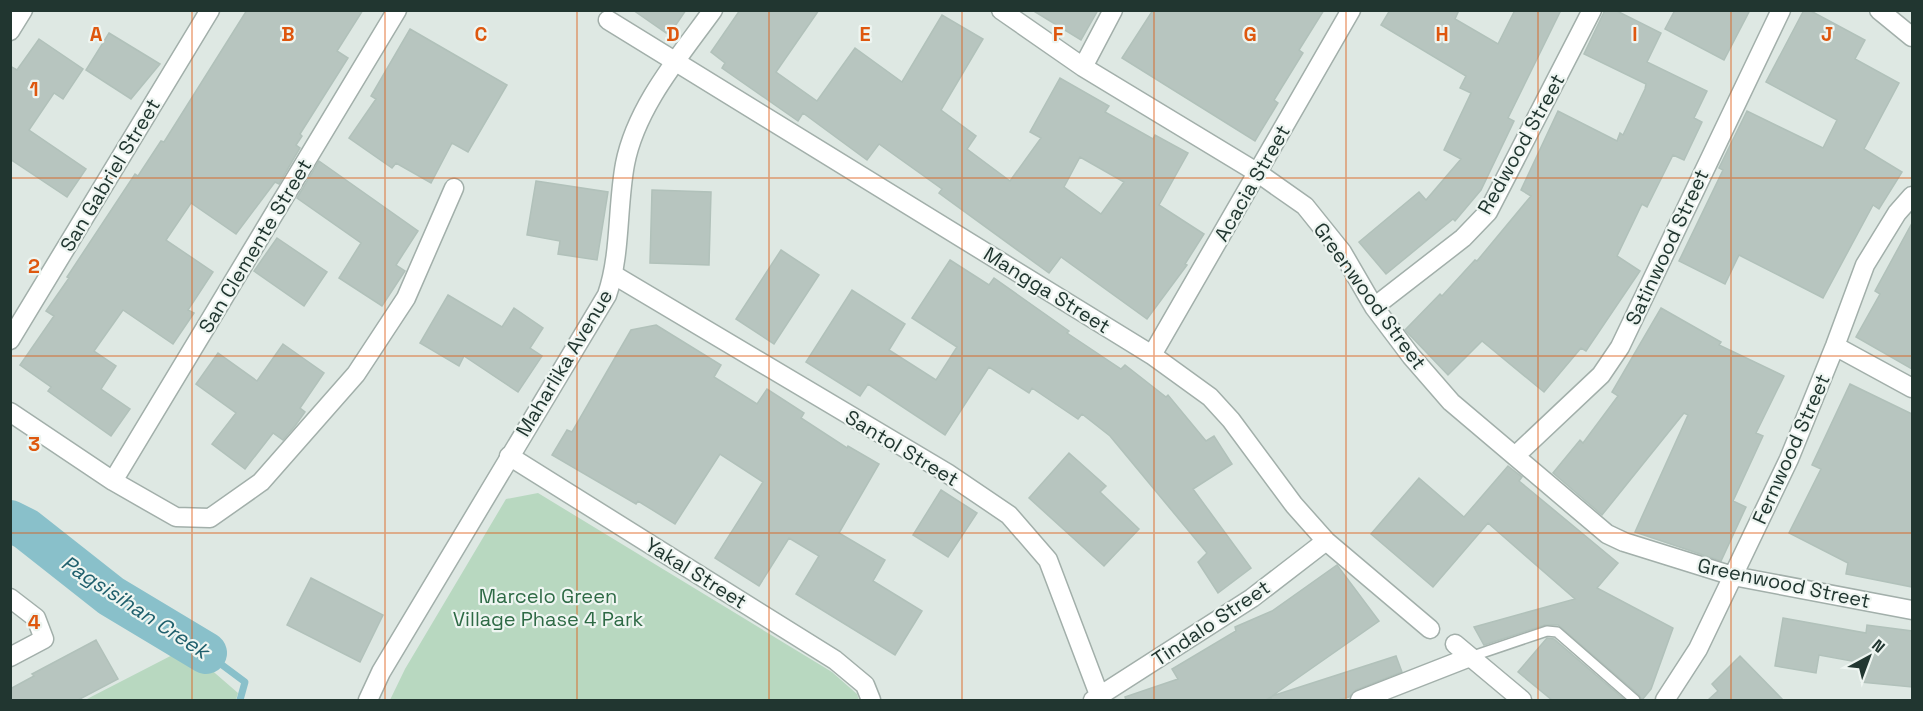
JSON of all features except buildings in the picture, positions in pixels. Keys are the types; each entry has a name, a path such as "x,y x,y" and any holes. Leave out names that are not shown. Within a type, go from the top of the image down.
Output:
{"street":[{"path":"10,31 23,10"},
{"name":"San Gabriel Street","path":"10,339 210,10"},
{"name":"San Clemente Street","path":"113,481 397,10"},
{"name":"Maharlika Avenue","path":"368,700 381,672 607,295 614,275 616,229 625,162 643,114 676,60 713,10"},
{"name":"Greenwood Street","path":"1000,10 1083,67 1258,173 1305,206 1342,252 1374,307 1411,356 1451,402 1607,534 1624,542 1733,576 1912,610"},
{"path":"1083,67 1113,10"},
{"name":"Acacia Street","path":"1152,356 1351,10"},
{"name":"Redwood Street","path":"1374,307 1463,238 1488,212 1592,10"},
{"name":"Satinwood Street","path":"1515,456 1600,375 1620,347 1781,10"},
{"path":"1879,10 1912,38"},
{"name":"Mangga Street","path":"608,20 1152,356 1210,398 1231,420 1294,505 1326,541 1430,629"},
{"path":"10,412 113,481 176,516 210,518 261,483 356,374 406,298 454,188"},
{"name":"Fernwood Street","path":"1665,700 1698,649 1789,459 1835,346 1864,265 1897,213 1912,196"},
{"name":"Santol Street","path":"614,275 947,473 1010,515 1048,560 1098,700"},
{"path":"1835,346 1912,388"},
{"name":"Yakal Street","path":"509,456 835,660 865,685 871,700"},
{"name":"Tindalo Street","path":"1098,700 1252,598 1326,541"},
{"path":"10,598 36,618 44,639 10,657"},
{"path":"1455,644 1522,700"},
{"path":"1360,700 1470,657"}],"lane":[{"path":"1470,657 1547,631 1557,632 1635,700"}],"green space":[{"name":"Marcelo Green Village Phase 4 Park","path":"538,493 832,672 857,694 859,700 390,700 405,669 506,499"},
{"path":"186,648 238,693 236,700 85,700"}],"waterway":[{"name":"Pagsisihan Creek","path":"10,521 26,529 111,596 206,653"},
{"name":"Pagsisihan Creek","path":"206,653 245,682 240,700"}]}
